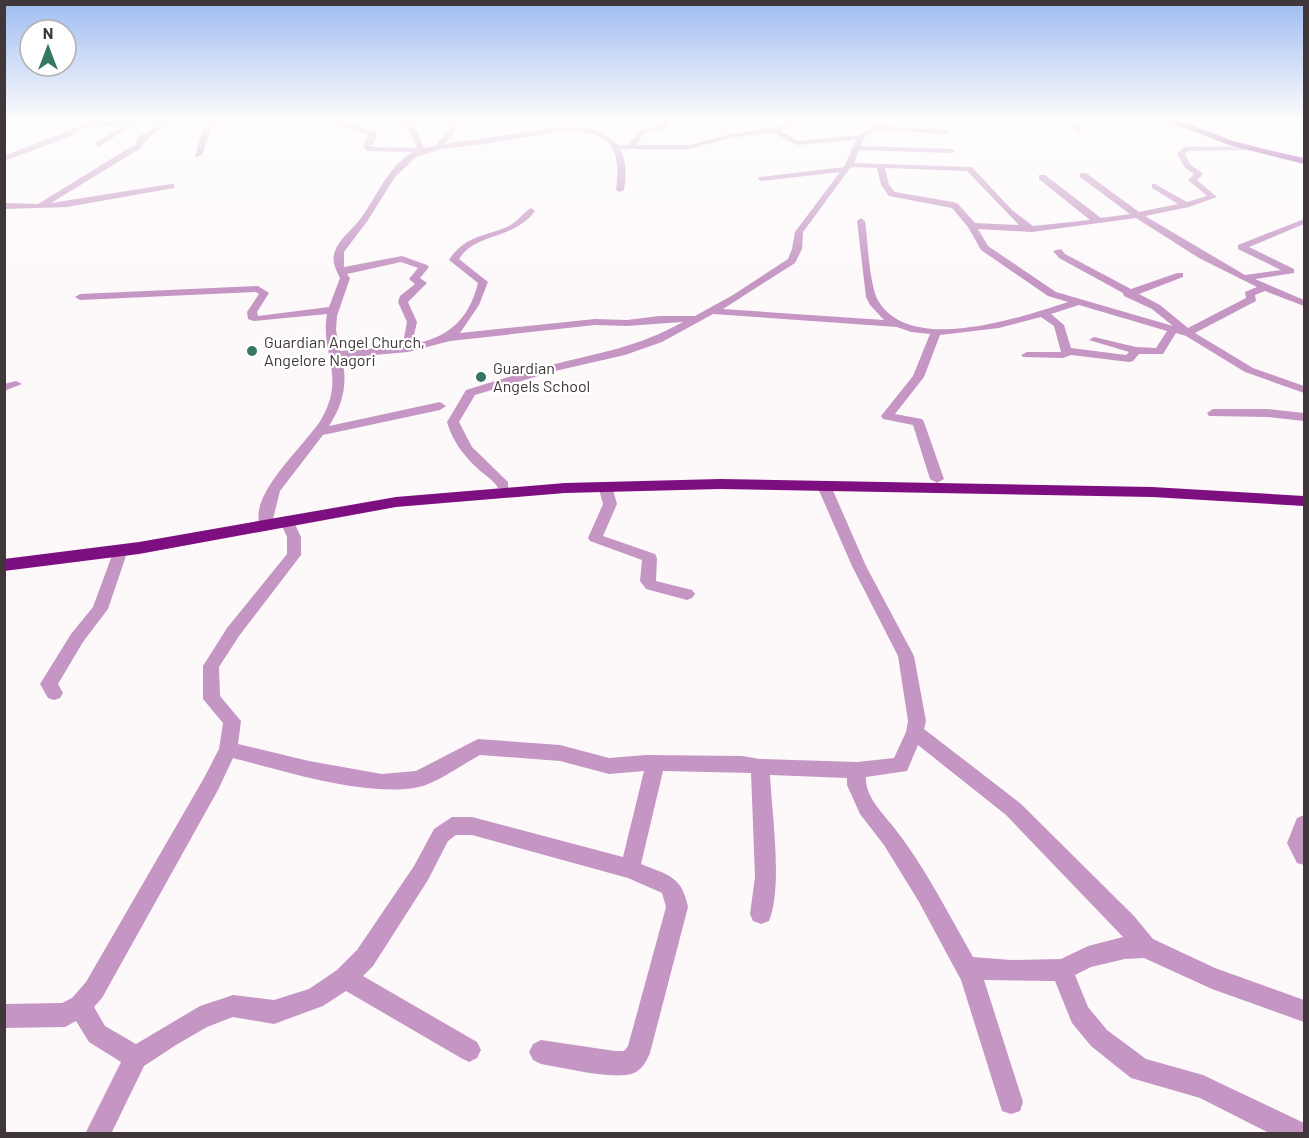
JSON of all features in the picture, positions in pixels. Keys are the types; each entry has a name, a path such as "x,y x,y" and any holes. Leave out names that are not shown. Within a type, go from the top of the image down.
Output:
{"highway":[{"path":"4,565 121,550 390,495 606,477 709,475 937,479 1195,485 1305,493"},
{"path":"4,555 266,520 287,520 396,502 605,486 720,483 1174,493 1305,501"}],"street":[{"path":"36,208 95,172"},
{"path":"266,520 268,499 279,481 321,432 335,403 341,376 331,328 333,310 345,278 339,267 339,252 397,172"},
{"path":"620,190 621,172"},
{"path":"762,179 811,172"},
{"path":"503,485 500,478 475,459 457,437 453,422 470,393 552,368 621,353 658,340 698,319 792,261 797,249 799,232 844,172"},
{"path":"882,172 885,185 892,194 955,206 972,226 984,248 1035,285 1075,303 1186,333 1252,299 1249,294 1266,286"},
{"path":"972,172 1026,228"},
{"path":"972,226 1026,228 1098,222 1139,216 1186,205 1214,195 1192,180 1199,174 1196,172"},
{"path":"1083,175 1139,216 1244,278 1305,303"},
{"path":"1042,177 1098,222"},
{"path":"4,206 60,207 171,186"},
{"path":"1155,186 1186,205"},
{"path":"448,338 480,298 483,282 453,260 457,252 466,245 512,228 527,219 531,211"},
{"path":"861,221 871,296 882,315 898,324"},
{"path":"1244,278 1291,271 1241,247 1305,221"},
{"path":"1058,251 1062,256 1128,294 1156,307 1186,333 1249,370 1305,390"},
{"path":"342,272 402,259 424,267 414,279 422,283 403,302 412,322 408,343"},
{"path":"1128,294 1180,275"},
{"path":"81,297 128,293 258,290 264,293 252,312 252,317 257,319 333,310"},
{"path":"711,311 898,324 936,332 952,332 981,328 1075,303"},
{"path":"1043,313 1059,325 1067,351"},
{"path":"336,355 414,346 448,338 596,322 627,323 659,319 698,319"},
{"path":"1094,340 1136,350 1160,352 1173,329"},
{"path":"936,332 918,377 888,416 918,422 937,479"},
{"path":"1067,351 1129,359 1136,350"},
{"path":"1027,355 1066,355 1067,351"},
{"path":"321,432 440,406"},
{"path":"1212,413 1267,413 1305,417"},
{"path":"605,486 610,504 595,538 650,558 648,581 651,585 687,594"},
{"path":"228,748 309,769 381,782 418,779 478,747 560,753 609,766 652,763 742,764 760,767 857,770 900,765 915,732 917,721 906,656 859,566 824,486"},
{"path":"4,1016 65,1015 80,1006 94,990 133,923 211,784 228,748 232,721 212,699 211,666 233,632 294,555 294,537 287,520"},
{"path":"54,693 49,684 77,638 100,609 121,550"},
{"path":"915,732 1012,809 1126,924 1145,947 1212,978 1305,1011"},
{"path":"630,869 654,770 652,763"},
{"path":"760,767 765,877 761,914"},
{"path":"857,770 856,785 867,808 891,839 967,968 1011,1102"},
{"path":"1305,824 1297,843 1305,856"},
{"path":"97,1134 136,1058 200,1018 233,1006 274,1012 315,998 345,978 365,958 421,873 441,835 452,826 472,826 630,869 669,886 675,894 677,907 638,1053 629,1062 615,1063 541,1052"},
{"path":"967,968 1011,971 1062,970 1088,957 1125,948 1145,947"},
{"path":"1062,970 1080,1015 1099,1038 1140,1069 1203,1087 1299,1134"},
{"path":"345,978 469,1050"},
{"path":"80,1006 97,1034 136,1058"}],"place":[{"name":"Guardian Angel Church, Angelore Nagori","path":"252,351"},
{"name":"Guardian Angels School","path":"481,377"}]}
